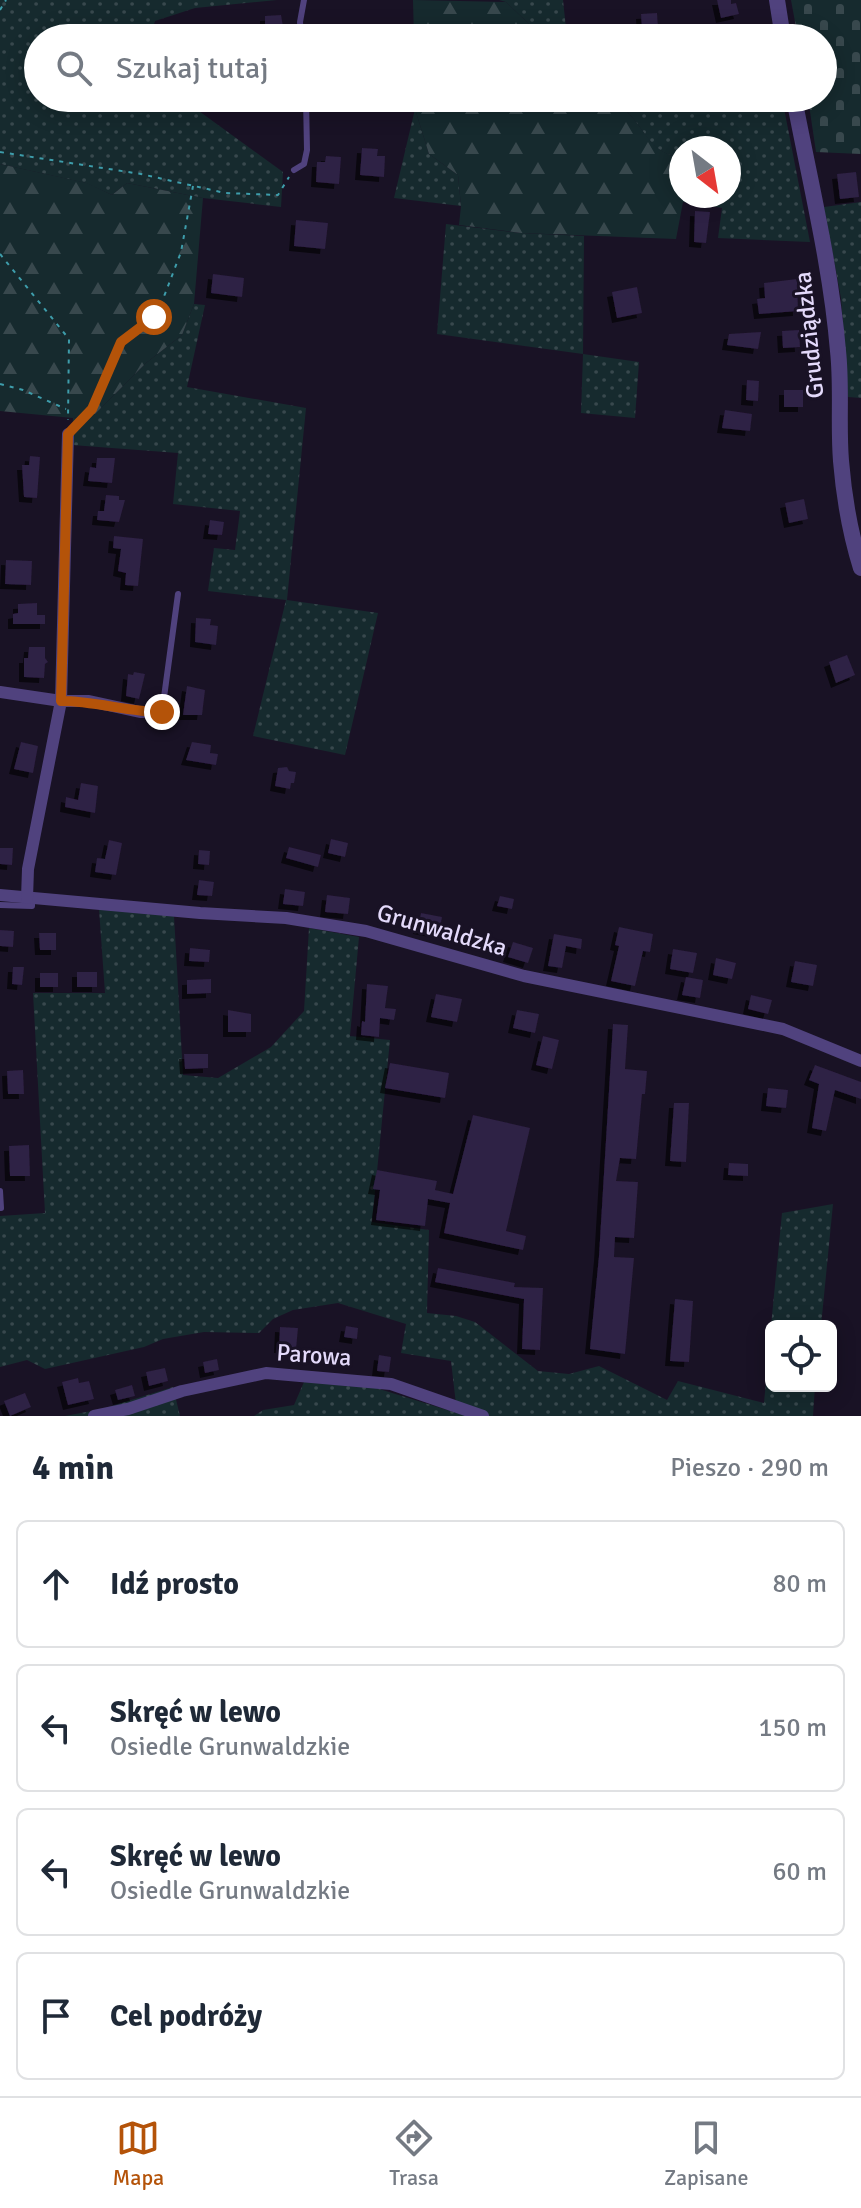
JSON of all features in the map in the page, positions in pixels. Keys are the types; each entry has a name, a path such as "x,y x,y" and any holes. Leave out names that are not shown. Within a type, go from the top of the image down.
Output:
{"street":[{"path":"777,0 781,24"},
{"name":"Grudziądzka","path":"797,112 833,301 839,364 840,458 849,524 861,568"},
{"path":"30,898 28,869 61,701 68,434"},
{"path":"0,692 61,701 89,701 140,712 162,712"},
{"name":"Grunwaldzka","path":"0,895 286,918 366,931 524,976 783,1029 861,1061"},
{"name":"Parowa","path":"94,1416 128,1409 182,1391 266,1373 391,1384 483,1416"}],"lane":[{"path":"300,24 304,0"},
{"path":"294,170 304,164 307,150 306,112"},
{"path":"162,712 178,594"},
{"path":"0,905 32,906 30,898"},
{"path":"0,1191 1,1208"}],"path":[{"path":"0,10 6,0"},
{"path":"0,152 141,174 225,193 278,195 294,170"},
{"path":"68,434 92,409 121,342 154,317 181,252 193,185"},
{"path":"0,254 69,339 68,434"},
{"path":"0,384 23,390 68,410"}],"green space":[{"path":"0,0 277,0 195,8 155,21 154,24 24,24 24,112 200,112 283,172 281,207 203,198 127,183 112,195 86,183 0,164"},
{"path":"413,0 506,2 529,24 414,24"},
{"path":"499,0 563,0 566,24 529,24 506,2"},
{"path":"791,0 861,0 861,154 816,152 810,112 837,112 837,24 795,24"},
{"path":"416,112 429,154 458,175 461,206 394,198"},
{"path":"416,112 627,112 656,147 669,154 669,208 682,208 676,239 521,233 459,225 458,175 429,154"},
{"path":"626,112 785,112 810,242 718,238 722,208 741,208 741,136 669,136 669,154 652,143"},
{"path":"0,164 87,183 112,195 127,183 203,198 194,304 182,335 146,363 95,414 73,418 0,411"},
{"path":"861,202 861,398 848,397 841,298 824,207"},
{"path":"446,224 521,233 584,236 583,354 437,334"},
{"path":"194,304 205,305 187,387 306,408 287,600 378,613 345,755 253,736 286,600 208,591 214,548 235,550 240,511 173,504 178,453 72,445 73,418 95,414 146,363 182,335"},
{"path":"583,354 639,362 635,418 581,413"},
{"path":"99,909 174,916 183,1075 218,1078 271,1047 304,1011 309,928 359,937 350,1036 390,1040 372,1222 429,1230 427,1313 475,1322 538,1371 569,1374 599,1366 667,1400 678,1381 764,1403 765,1392 815,1392 813,1416 254,1416 263,1410 294,1405 304,1382 376,1388 457,1413 451,1361 401,1353 406,1324 338,1303 293,1310 273,1319 259,1333 204,1332 163,1339 144,1347 45,1369 27,1360 0,1367 0,1216 45,1213 33,993 105,993"},
{"path":"833,1204 822,1320 772,1320 782,1213"},
{"path":"173,1387 180,1416 65,1416 102,1409"}],"building":[{"path":"717,0 736,3 739,14 721,18"},
{"path":"657,13 658,24 642,24 641,14"},
{"path":"281,15 283,24 265,24 265,16"},
{"path":"362,148 378,149 377,156 385,156 384,177 360,175"},
{"path":"326,156 341,157 339,184 316,182 317,162 325,162"},
{"path":"856,172 859,197 840,199 837,174"},
{"path":"695,211 710,212 706,243 694,242"},
{"path":"296,220 328,223 325,249 294,246"},
{"path":"213,274 244,278 242,297 211,293"},
{"path":"797,279 798,311 759,314 757,299 765,298 764,283"},
{"path":"637,287 642,313 617,318 612,292"},
{"path":"799,330 800,347 783,348 782,331"},
{"path":"761,332 758,349 727,345 729,334"},
{"path":"747,380 759,381 758,401 746,400"},
{"path":"784,390 803,390 803,407 784,407"},
{"path":"725,410 752,414 750,431 722,428"},
{"path":"30,456 40,457 37,498 24,497 22,465 29,465"},
{"path":"97,458 115,458 112,483 88,481 90,467 96,468"},
{"path":"106,495 125,500 119,522 97,520 98,511 104,511"},
{"path":"804,499 808,519 789,523 785,503"},
{"path":"210,520 224,522 222,535 208,534"},
{"path":"114,536 143,539 138,586 125,585 126,573 118,571 121,549 113,548"},
{"path":"6,560 32,561 31,585 5,584"},
{"path":"37,603 37,615 45,615 45,624 13,624 13,614 18,613 18,604"},
{"path":"196,618 211,619 210,625 218,626 216,645 195,642"},
{"path":"29,647 45,647 48,662 45,664 44,678 24,677 24,658 28,658"},
{"path":"847,655 855,675 836,683 829,662"},
{"path":"134,672 145,674 139,699 126,696 128,674 133,675"},
{"path":"187,686 205,690 202,715 183,715"},
{"path":"21,742 38,746 33,773 14,769"},
{"path":"192,742 211,745 210,753 218,754 216,765 186,760"},
{"path":"287,767 289,771 296,772 294,783 291,783 290,789 275,786 278,768"},
{"path":"81,783 98,786 95,813 65,807 66,797 78,800"},
{"path":"331,839 348,843 345,857 328,853"},
{"path":"109,840 122,843 116,875 95,872 97,858 105,859"},
{"path":"289,847 321,855 318,867 286,858"},
{"path":"0,848 13,848 12,865 0,864"},
{"path":"199,850 210,851 209,865 198,864"},
{"path":"199,880 214,882 212,896 197,895"},
{"path":"285,889 305,892 303,906 283,904"},
{"path":"327,895 350,898 348,914 325,912"},
{"path":"500,896 514,899 512,909 497,906"},
{"path":"421,913 442,917 439,933 418,929"},
{"path":"619,927 653,934 650,952 643,951 635,986 611,981 619,946 615,945"},
{"path":"0,930 14,931 13,947 0,946"},
{"path":"39,933 56,933 56,950 40,950"},
{"path":"554,934 582,939 581,949 566,946 562,968 548,966"},
{"path":"513,942 533,948 528,963 508,957"},
{"path":"190,948 210,950 209,962 189,961"},
{"path":"673,949 697,953 693,973 670,969"},
{"path":"716,958 736,963 732,979 713,975"},
{"path":"795,961 817,965 813,986 791,982"},
{"path":"13,967 24,967 22,985 12,984"},
{"path":"77,972 97,972 97,987 77,987"},
{"path":"40,973 58,973 58,987 40,987"},
{"path":"686,977 703,980 700,998 682,995"},
{"path":"211,979 211,993 187,994 187,980"},
{"path":"367,984 388,986 385,1008 396,1009 394,1020 380,1018 379,1037 361,1035 362,1021 365,1022"},
{"path":"436,994 462,999 457,1022 431,1017"},
{"path":"751,995 772,1000 768,1014 748,1009"},
{"path":"228,1010 251,1014 251,1032 228,1032"},
{"path":"517,1010 539,1014 535,1033 513,1028"},
{"path":"613,1024 628,1025 625,1069 647,1071 636,1159 620,1158 616,1181 638,1182 634,1238 615,1237 614,1257 634,1258 625,1354 590,1349 599,1256"},
{"path":"543,1036 559,1040 552,1069 536,1065"},
{"path":"184,1054 208,1054 208,1068 185,1069"},
{"path":"390,1063 449,1073 445,1098 385,1088"},
{"path":"815,1065 861,1082 861,1099 835,1090 826,1131 812,1128 819,1084 809,1080"},
{"path":"23,1070 24,1094 8,1094 7,1071"},
{"path":"768,1088 788,1090 786,1108 766,1106"},
{"path":"674,1103 689,1103 686,1162 670,1161"},
{"path":"473,1115 530,1128 506,1231 526,1236 523,1250 444,1233 450,1203 428,1199 425,1226 376,1220 380,1190 373,1189 377,1170 437,1181 435,1190 453,1194"},
{"path":"29,1145 30,1176 10,1176 9,1146"},
{"path":"729,1163 748,1164 748,1176 728,1175"},
{"path":"438,1268 515,1283 514,1287 543,1288 540,1350 522,1349 524,1299 435,1282"},
{"path":"675,1299 693,1301 689,1362 670,1361"},
{"path":"346,1326 358,1328 357,1339 344,1337"},
{"path":"280,1327 298,1328 296,1349 279,1348"},
{"path":"379,1355 391,1357 389,1372 377,1371"},
{"path":"217,1359 219,1370 205,1373 203,1362"},
{"path":"165,1368 168,1381 149,1386 146,1372"},
{"path":"78,1378 79,1383 89,1381 94,1399 68,1405 62,1382"},
{"path":"132,1385 135,1396 118,1400 115,1390"},
{"path":"25,1393 31,1407 10,1416 4,1401"}],"route":[{"path":"154,317 121,342 92,409 68,434 61,701 89,701 140,712 162,712"}]}
